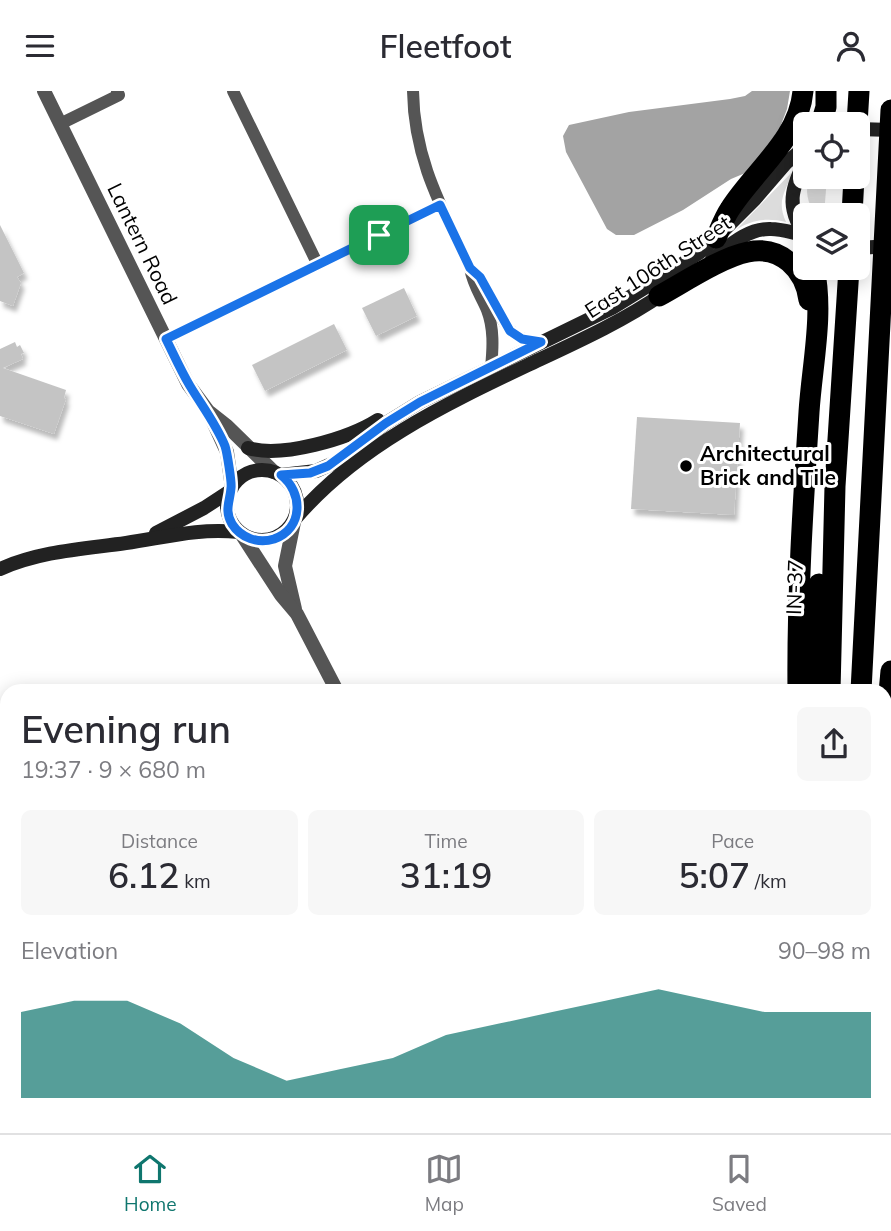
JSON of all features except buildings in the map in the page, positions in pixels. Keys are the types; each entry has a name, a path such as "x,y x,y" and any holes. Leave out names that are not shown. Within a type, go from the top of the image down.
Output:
{"highway":[{"path":"716,238 729,209 789,130 798,113 803,91"},
{"path":"825,112 826,91"},
{"path":"858,112 859,91"},
{"path":"861,684 891,110"},
{"path":"659,296 729,259 750,251 773,253 791,263 806,286 809,302 809,411"},
{"path":"797,684 797,636 809,411 818,301 815,280"},
{"path":"830,684 835,486 848,280"},
{"name":"IN-37","path":"815,684 821,535 835,486"}],"main road":[{"path":"870,128 891,130"},
{"name":"East 106th Street","path":"277,473 310,473 336,461 386,423 420,402 612,308 699,253 755,199 793,157"},
{"path":"793,189 793,208"},
{"name":"East 106th Street","path":"294,520 319,491 401,429 615,323 751,232 772,229 793,233"},
{"path":"870,248 891,247"},
{"path":"248,449 268,452 331,441 367,427 400,405 420,402"},
{"path":"0,569 48,553 142,540 209,529 240,533 253,540 271,540 286,531 294,520 298,507 296,494 290,484 277,473 262,470 250,473 204,508 142,540"},
{"path":"231,489 227,510 231,522 240,533"}],"street":[{"name":"Lantern Road","path":"44,91 188,384 208,411 227,452 231,489"},
{"path":"60,124 119,95 117,91"},
{"path":"233,91 318,265"},
{"path":"413,91 413,110 424,166 470,268 473,285 488,312 493,342 491,367"},
{"path":"166,339 440,205"},
{"path":"470,268 480,277 510,331 522,339 541,342"},
{"name":"Lantern Road","path":"208,411 277,473"},
{"path":"294,520 285,566 297,614"},
{"path":"240,533 281,595 297,614 333,684"}],"shaded area":[{"path":"752,91 790,91 779,130 750,171 731,179 683,210 634,235 616,235 607,229 566,152 563,136 569,125 629,112 730,99 745,96"},
{"path":"792,172 782,202 786,222 760,220 736,230"},
{"path":"807,189 826,189 825,203 810,203"}],"place":[{"name":"Architectural Brick and Tile","path":"686,466"}],"route":[{"path":"440,205 470,268 480,277 510,331 522,339 541,342 420,402 386,423 328,466 310,473 281,475 294,489 298,500 294,522 282,535 271,540 247,538 234,527 228,516 227,503 232,488 225,445 208,411 188,384 166,339 379,235 440,205"}]}
